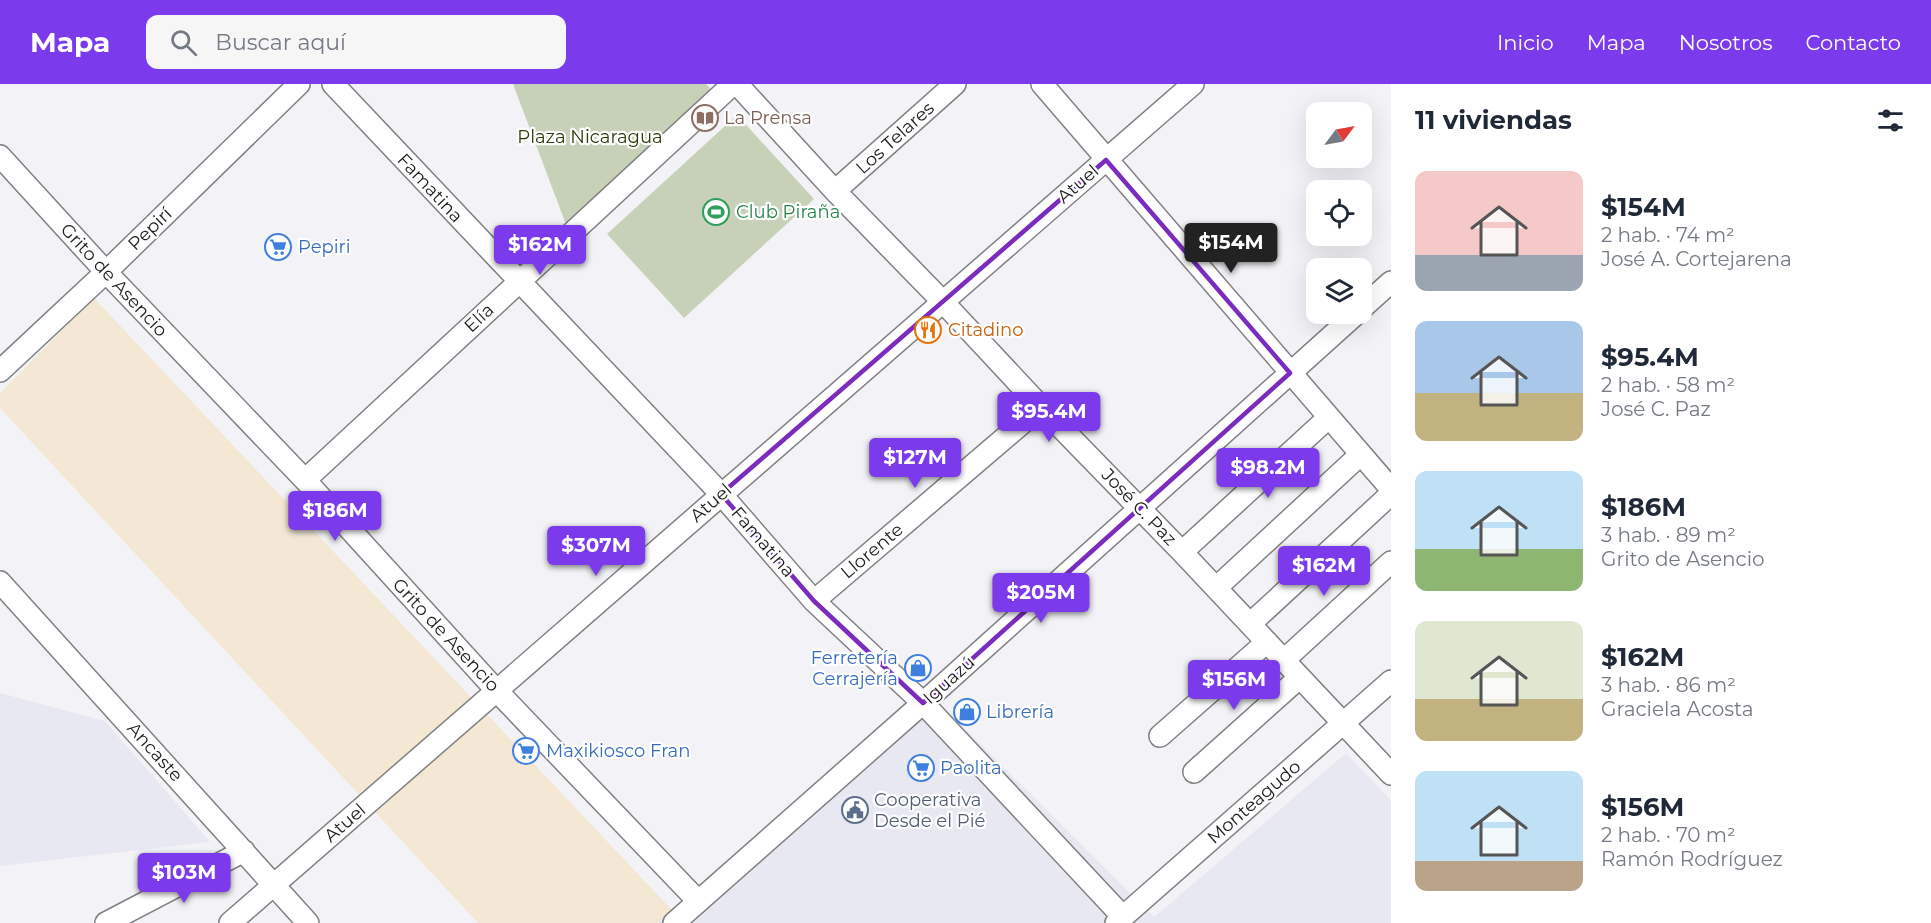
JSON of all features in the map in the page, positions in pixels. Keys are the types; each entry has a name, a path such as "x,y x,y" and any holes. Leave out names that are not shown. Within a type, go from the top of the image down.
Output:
{"street":[{"name":"Pepirí","path":"0,371 106,272 299,84"},
{"name":"Famatina","path":"333,84 721,494 814,601 923,703 1119,920"},
{"name":"Elía","path":"305,480 735,84"},
{"name":"José C. Paz","path":"735,84 1041,407 1141,508 1391,774"},
{"name":"Los Telares","path":"835,191 955,84"},
{"path":"1042,84 1391,489"},
{"name":"Atuel","path":"230,923 1193,84"},
{"name":"Grito de Asencio","path":"0,156 106,272 305,480 496,690 698,901"},
{"path":"1372,299 1391,282"},
{"name":"Iguazú","path":"674,923 1345,324"},
{"name":"Llorente","path":"814,601 1041,407"},
{"path":"1182,552 1328,418"},
{"path":"1216,588 1360,455"},
{"path":"1250,624 1391,494"},
{"path":"1283,661 1391,562"},
{"name":"Ancaste","path":"0,582 308,923"},
{"path":"1160,736 1267,642"},
{"path":"1194,772 1299,678"},
{"name":"Monteagudo","path":"1119,920 1391,681"},
{"path":"106,923 244,851"}],"highlighted area":[{"path":"1106,160 1290,373 923,703 814,601 721,494"}],"shaded area":[{"path":"94,298 673,911 658,923 478,923 0,408 0,393"},
{"path":"0,693 105,721 210,842 0,866"},
{"path":"929,693 1154,917 1346,753 1391,800 1391,923 658,923"}],"green space":[{"name":"Plaza Nicaragua","path":"513,84 706,84 720,98 567,227"},
{"name":"Club Piraña","path":"737,115 814,199 684,318 607,234"}],"place":[{"name":"La Prensa","path":"705,118"},
{"name":"Club Piraña","path":"716,212"},
{"name":"Pepiri","path":"278,247"},
{"name":"Citadino","path":"928,330"},
{"name":"Ferretería Cerrajería","path":"918,668"},
{"name":"Librería","path":"967,712"},
{"name":"Maxikiosco Fran","path":"526,751"},
{"name":"Paolita","path":"921,768"},
{"name":"Cooperativa Desde el Pié","path":"855,810"}]}
